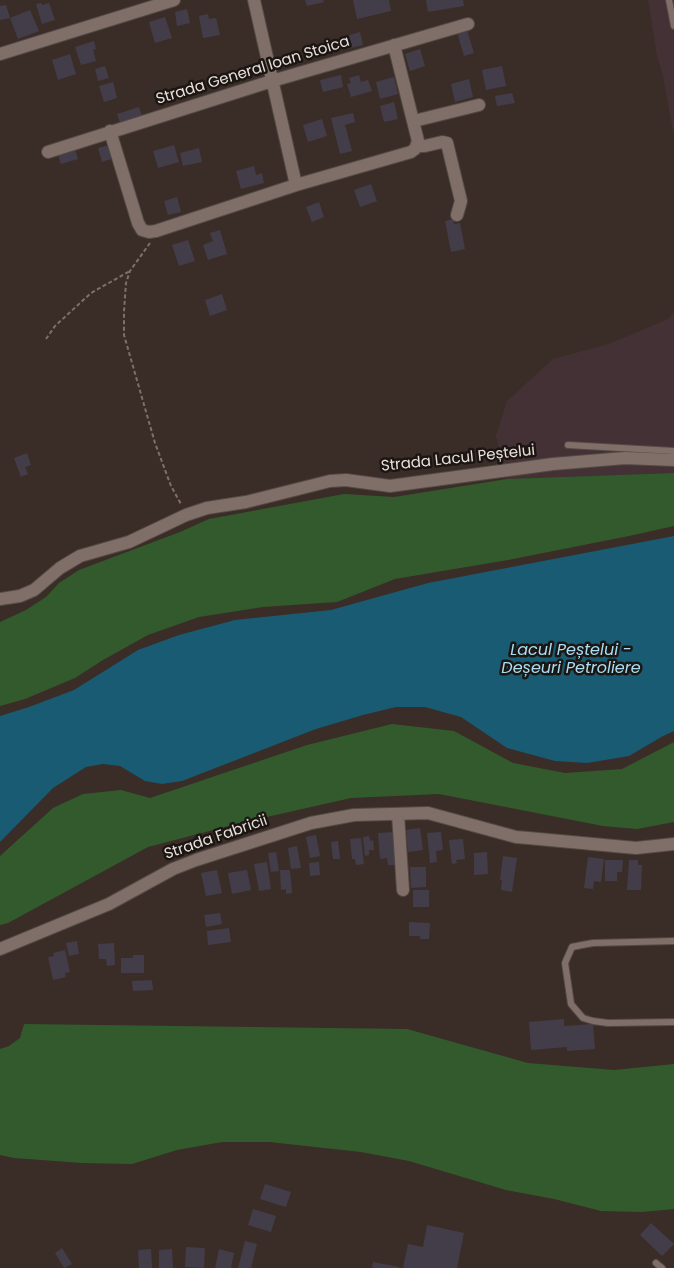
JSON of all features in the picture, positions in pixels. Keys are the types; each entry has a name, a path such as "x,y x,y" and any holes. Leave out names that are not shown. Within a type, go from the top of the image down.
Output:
{"street":[{"path":"0,54 174,0"},
{"path":"254,0 296,185"},
{"name":"Strada General Ioan Stoica","path":"48,152 272,81 468,24"},
{"path":"394,45 414,121 418,146"},
{"path":"414,121 479,106"},
{"path":"110,131 138,223 142,230 148,232 296,185 411,152 418,146 442,142 447,143 461,200 458,215"},
{"name":"Strada Lacul Peștelui","path":"0,599 20,596 34,590 60,568 80,556 130,542 186,515 207,508 254,500 330,481 346,480 390,486 553,464 625,458 674,460"},
{"name":"Strada Fabricii","path":"0,949 109,904 173,869 196,860 311,824 354,815 428,813 516,837 636,848 674,844"},
{"path":"398,814 403,890"}],"lane":[{"path":"669,0 674,26"},
{"path":"568,446 674,451"},
{"path":"674,941 593,943 572,947 566,964 571,1004 583,1018 594,1022 608,1023 674,1022"},
{"path":"656,1263 662,1268"}],"path":[{"path":"156,230 151,242 130,271 126,283 124,335 155,443 171,486 186,515"},
{"path":"46,339 55,326 92,293 130,271"}],"shaded area":[{"path":"648,0 674,0 674,136 663,76 657,55"},
{"path":"674,312 674,473 507,479 496,436 507,401 553,359 609,344 668,319"}],"green space":[{"path":"674,473 674,526 508,560 395,579 337,602 263,607 199,617 148,635 75,678 25,699 0,706 0,622 26,610 46,597 59,583 79,570 180,532 209,519 344,494 394,497 507,479"},
{"path":"392,724 454,731 513,763 565,773 622,769 674,742 674,822 637,829 603,826 439,794 351,798 240,823 148,847 8,923 0,925 0,856 53,808 83,794 121,790 150,798 307,745"},
{"path":"24,1024 407,1029 528,1063 614,1070 674,1064 674,1209 642,1212 601,1211 554,1199 506,1190 409,1161 361,1152 269,1142 222,1142 177,1150 132,1164 82,1163 14,1158 0,1155 0,1049 9,1046 20,1038"}],"water":[{"name":"Lacul Peștelui - Deșeuri Petroliere","path":"674,536 674,731 629,756 587,763 555,761 507,748 461,717 425,707 396,707 316,729 182,781 162,784 145,781 120,766 103,764 86,767 53,788 0,842 0,716 74,690 138,650 179,635 235,620 331,610 428,583"}],"building":[{"path":"305,0 323,0 324,2 307,6"},
{"path":"353,0 389,0 391,11 357,19"},
{"path":"426,0 463,0 464,6 428,12"},
{"path":"41,3 42,5 49,3 55,20 42,24 36,4"},
{"path":"6,5 10,18 0,20 0,6"},
{"path":"187,9 190,23 177,26 175,12"},
{"path":"30,10 39,31 18,39 10,18"},
{"path":"208,14 209,19 216,18 220,35 203,38 199,16"},
{"path":"165,17 172,38 155,43 149,22"},
{"path":"467,30 474,53 464,56 457,32"},
{"path":"360,32 363,45 343,50 340,38"},
{"path":"94,41 96,49 93,50 96,61 81,65 75,47"},
{"path":"420,49 425,66 410,71 405,54"},
{"path":"70,54 76,74 58,80 52,60"},
{"path":"105,66 109,78 98,81 95,69"},
{"path":"502,66 506,86 486,90 482,70"},
{"path":"341,75 343,87 323,92 320,80"},
{"path":"359,75 361,82 368,80 372,91 351,97 347,84 351,83 349,78"},
{"path":"394,77 398,94 380,99 376,82"},
{"path":"469,79 473,97 455,102 451,84"},
{"path":"113,82 117,98 104,102 99,86"},
{"path":"512,93 515,103 497,106 495,96"},
{"path":"394,102 398,119 384,122 380,106"},
{"path":"139,107 142,116 120,123 117,114"},
{"path":"353,113 355,122 345,125 352,151 340,154 331,118"},
{"path":"322,119 327,136 308,142 303,125"},
{"path":"110,145 114,158 102,162 98,148"},
{"path":"174,145 179,162 158,168 153,151"},
{"path":"199,148 202,162 183,166 180,153"},
{"path":"75,149 78,159 61,164 58,155"},
{"path":"254,166 256,175 262,173 264,183 241,189 236,171"},
{"path":"371,184 377,201 360,207 354,190"},
{"path":"177,197 181,212 168,215 164,201"},
{"path":"319,202 324,217 312,222 306,207"},
{"path":"453,219 454,224 460,223 465,249 451,252 445,221"},
{"path":"220,230 227,254 208,260 203,245 213,241 210,233"},
{"path":"188,240 195,261 179,266 172,245"},
{"path":"222,294 227,310 210,316 205,300"},
{"path":"27,453 31,465 25,467 28,474 21,477 14,458"},
{"path":"420,828 423,850 408,852 406,830"},
{"path":"394,832 397,865 388,865 387,858 380,859 378,833"},
{"path":"441,832 443,850 436,851 437,862 430,863 427,833"},
{"path":"316,835 320,856 310,858 306,837"},
{"path":"369,836 370,841 373,840 374,850 369,850 369,855 365,856 363,837"},
{"path":"361,838 364,864 356,865 355,859 352,859 350,839"},
{"path":"463,839 465,859 456,860 457,863 452,864 449,840"},
{"path":"338,841 340,859 333,859 331,842"},
{"path":"297,846 301,868 291,869 288,848"},
{"path":"276,852 279,871 271,872 268,853"},
{"path":"487,852 488,874 474,875 474,853"},
{"path":"503,856 517,858 512,892 501,890 502,880 500,880"},
{"path":"588,857 604,859 601,882 594,881 593,889 584,888"},
{"path":"605,860 623,860 622,872 617,872 617,881 605,881"},
{"path":"629,860 638,860 638,865 642,865 641,890 627,890"},
{"path":"267,862 271,889 259,891 254,864"},
{"path":"319,862 320,875 310,876 309,863"},
{"path":"410,867 426,867 426,887 411,888"},
{"path":"217,870 222,893 206,896 201,873"},
{"path":"247,870 251,890 232,894 228,873"},
{"path":"280,870 290,870 292,893 286,894 286,889 281,890"},
{"path":"413,890 429,890 429,907 413,907"},
{"path":"220,913 222,924 206,927 204,915"},
{"path":"409,922 430,923 429,939 420,939 420,936 409,936"},
{"path":"229,928 231,942 208,945 207,931"},
{"path":"77,941 79,954 69,956 66,943"},
{"path":"114,943 115,965 107,966 106,959 99,959 98,944"},
{"path":"65,950 70,972 65,973 66,977 53,980 48,957 54,956 53,953"},
{"path":"133,955 144,955 144,973 121,973 121,958 133,958"},
{"path":"152,980 153,990 133,991 132,981"},
{"path":"564,1019 564,1026 593,1024 595,1049 567,1051 567,1047 531,1050 529,1022"},
{"path":"265,1184 291,1192 286,1207 260,1199"},
{"path":"253,1209 276,1216 271,1232 248,1225"},
{"path":"651,1223 674,1244 662,1256 640,1235"},
{"path":"427,1225 464,1233 457,1268 403,1268 408,1244 423,1247"},
{"path":"245,1241 257,1244 251,1268 238,1268"},
{"path":"186,1247 205,1248 204,1268 185,1267"},
{"path":"62,1248 72,1264 64,1268 55,1253"},
{"path":"151,1249 152,1268 139,1268 138,1250"},
{"path":"172,1249 173,1268 159,1268 159,1250"},
{"path":"219,1249 234,1253 231,1268 215,1268"},
{"path":"373,1262 399,1267 399,1268 372,1268"}]}
